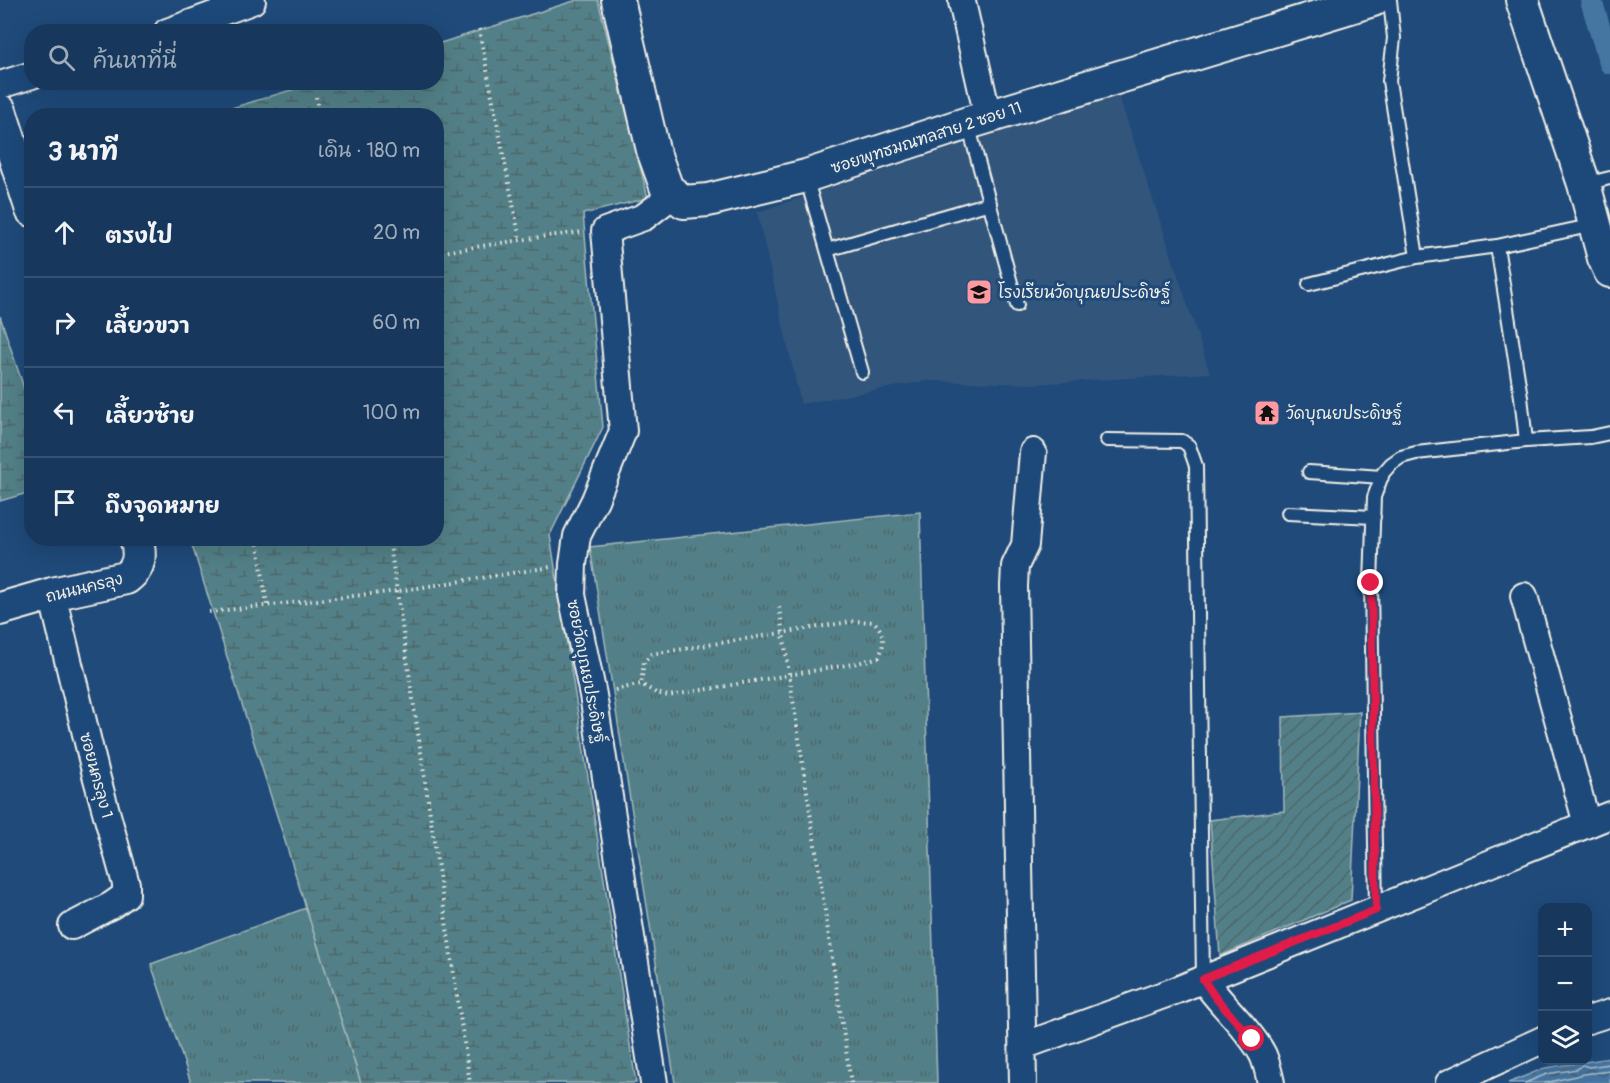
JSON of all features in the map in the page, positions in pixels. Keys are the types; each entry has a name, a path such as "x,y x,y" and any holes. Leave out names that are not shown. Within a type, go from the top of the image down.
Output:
{"street":[{"path":"605,231 644,217 674,194 667,189 652,150 618,0"},
{"name":"ซอยพุทธมณฑลสาย 2 ซอย 11","path":"674,194 684,202 708,200 806,176 978,120 1374,0"},
{"path":"1522,0 1597,181 1595,225 1610,271"},
{"path":"189,24 252,1"},
{"path":"962,2 978,120"},
{"path":"0,85 24,78"},
{"path":"0,111 24,185"},
{"name":"ซอยวัดบุณยประดิษฐ์","path":"605,231 623,430 595,500 576,536 572,595 593,695 654,1083"},
{"path":"1023,1083 1014,586 1015,566 1025,545 1033,452"},
{"name":"ถนนนครลุง","path":"0,609 52,594 126,578 138,565 139,546"},
{"name":"ซอยนครลุง 1","path":"52,594 96,775 126,884 126,895 72,926"},
{"path":"1023,1046 1203,979 1599,820 1524,596"},
{"path":"1203,979 1263,1055 1271,1083"},
{"path":"1592,1018 1610,1013"},
{"path":"1449,1083 1538,1042"}],"lane":[{"path":"1390,0 1394,38 1389,81 1417,257"},
{"path":"978,120 990,203 1017,305"},
{"path":"806,176 862,372"},
{"path":"827,250 990,203"},
{"path":"1309,284 1417,257 1497,246 1595,225"},
{"path":"1497,246 1526,441"},
{"path":"1376,910 1371,583 1374,497 1382,477 1391,464 1401,457 1416,453 1610,434"},
{"path":"1107,440 1182,441 1189,446 1196,466 1203,979"},
{"path":"1309,472 1382,477"},
{"path":"1288,513 1374,518"}],"path":[{"path":"479,28 520,240"},
{"path":"316,97 318,108"},
{"path":"444,252 520,240 605,231"},
{"path":"258,546 267,606"},
{"path":"390,546 470,1083"},
{"path":"209,612 398,591 573,564"},
{"path":"779,607 851,1083"},
{"path":"855,621 874,622 881,629 885,644 879,657 858,663 668,696 641,684 644,662 652,654 784,633 855,621"}],"shaded area":[{"name":"โรงเรียนวัดบุณยประดิษฐ์","path":"1118,93 1210,373 1035,384 926,381 801,404 757,212"}],"green space":[{"path":"577,0 598,0 648,198 583,214 603,427 550,535 636,1083 361,1083 192,546 444,546 444,108 232,108 291,90 444,90 444,42"},
{"path":"0,316 24,388 24,494 0,501"},
{"path":"920,512 937,1083 675,1083 590,547"},
{"path":"1360,712 1351,900 1220,956 1210,820 1284,811 1283,717"},
{"path":"306,908 361,1083 191,1083 151,964"}],"water":[{"path":"1610,1058 1610,1083 1508,1083 1545,1068 1592,1065 1592,1061"}],"waterway":[{"path":"1591,0 1610,63"}],"place":[{"name":"โรงเรียนวัดบุณยประดิษฐ์","path":"979,292"},
{"name":"วัดบุณยประดิษฐ์","path":"1267,413"}],"route":[{"path":"1252,1039 1215,997 1203,979 1376,910 1371,583"}]}
